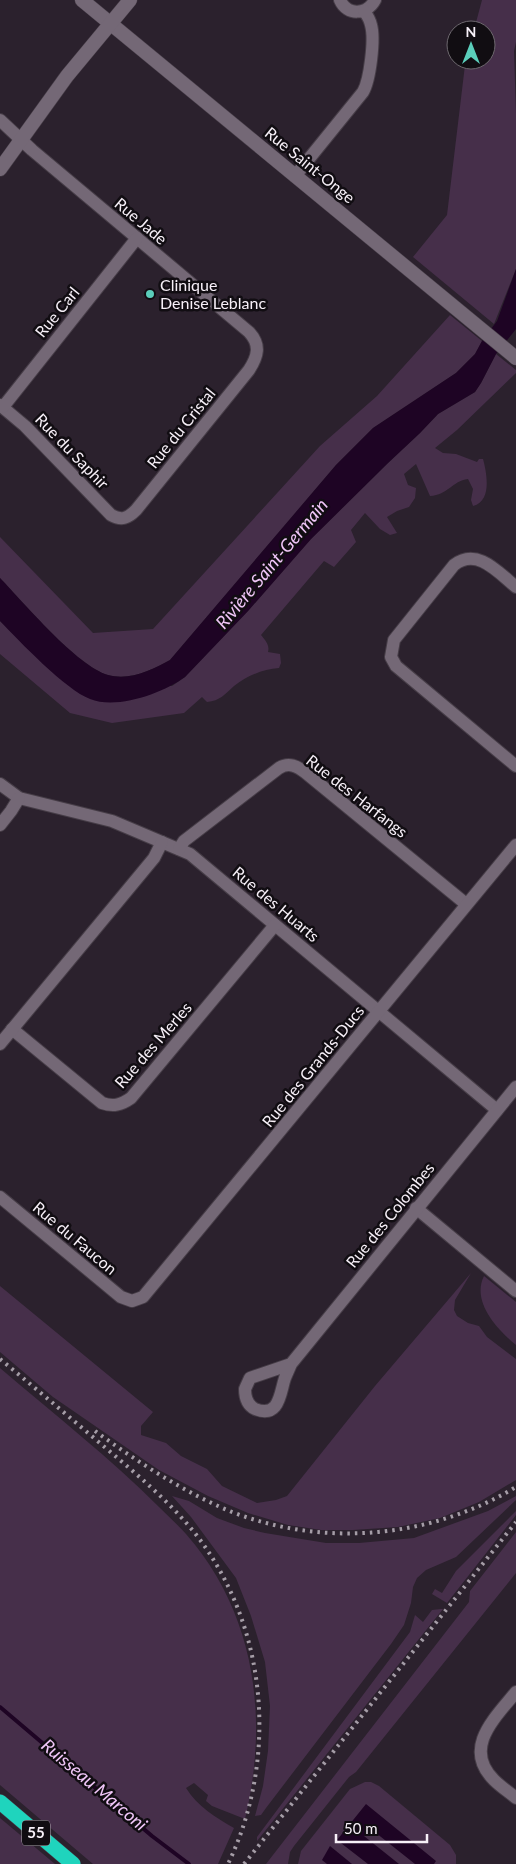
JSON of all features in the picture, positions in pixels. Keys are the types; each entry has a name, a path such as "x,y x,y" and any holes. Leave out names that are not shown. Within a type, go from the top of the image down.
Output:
{"highway":[{"name":"55","path":"0,1802 72,1864"}],"street":[{"name":"Rue Saint-Onge","path":"82,0 515,357"},
{"path":"0,169 67,76 130,0"},
{"path":"340,0 351,11 364,11 375,0"},
{"path":"295,176 363,92 367,84 372,31 371,22 364,11"},
{"name":"Rue Jade","path":"0,120 249,332 257,343 258,349"},
{"name":"Rue Carl","path":"1,406 137,238"},
{"name":"Rue du Cristal","path":"120,519 128,517 136,510 243,378 252,365 258,349"},
{"name":"Rue du Saphir","path":"1,406 25,426 108,512 120,519"},
{"path":"516,587 484,562 472,558 462,560 451,569 396,636 390,652 396,666 516,766"},
{"name":"Rue des Harfangs","path":"179,848 184,841 279,768 294,766 306,773 466,904"},
{"name":"Rue des Huarts","path":"0,784 19,798 112,821 190,854 497,1110"},
{"path":"0,825 19,798"},
{"path":"0,1044 154,858 162,842"},
{"name":"Rue des Grands-Ducs","path":"130,1300 137,1300 147,1294 516,844"},
{"name":"Rue des Merles","path":"12,1029 102,1103 112,1106 123,1103 131,1098 275,925"},
{"name":"Rue des Colombes","path":"291,1364 516,1087"},
{"name":"Rue du Faucon","path":"0,1197 121,1297 130,1300"},
{"path":"416,1208 516,1291"},
{"path":"516,1692 486,1730 481,1747 484,1765 488,1773 516,1798"}],"shaded area":[{"path":"482,0 516,0 516,42 514,51 516,269 494,324 413,257 447,215 464,70 496,70 496,20 477,20"},
{"path":"450,315 482,341 475,354 456,373 373,428 336,465 170,660 133,676 108,675 95,669 81,660 51,632 0,578 0,537 93,633 153,629 320,446 377,396"},
{"path":"496,354 516,370 516,373 457,430 435,448 443,453 456,454 477,462 479,459 483,459 487,486 483,499 473,506 471,500 473,489 468,479 458,482 441,493 430,496 416,464 404,474 408,485 416,488 415,498 409,507 387,517 397,533 390,535 380,529 365,513 351,530 356,542 334,567 324,561 261,635 268,645 268,652 280,654 281,663 279,668 261,671 250,676 215,700 207,702 202,697 184,713 112,723 70,713 0,654 0,621 55,674 172,686 185,677 248,611 311,539 438,414 475,392"},
{"path":"471,1273 455,1300 454,1310 457,1316 468,1323 479,1326 487,1337 516,1359 516,1480 479,1502 440,1518 398,1527 321,1530 288,1525 248,1513 208,1496 159,1470 53,1397 0,1352 0,1286 153,1412 141,1426 141,1435 166,1443 181,1456 207,1469 222,1486 257,1503 276,1500 287,1496 375,1386"},
{"path":"484,1276 516,1302 516,1345 488,1315 481,1296"},
{"path":"0,1368 101,1454 180,1527 210,1565 228,1598 242,1633 251,1669 255,1706 256,1744 245,1819 212,1806 206,1801 208,1795 194,1783 186,1788 201,1806 234,1828 218,1864 93,1864 0,1785"},
{"path":"172,1496 189,1501 217,1518 244,1528 326,1543 359,1543 414,1538 488,1511 516,1496 516,1500 456,1557 426,1570 417,1578 404,1625 261,1815 255,1816 263,1786 268,1751 270,1706 265,1662 251,1616 236,1578 191,1517"},
{"path":"516,1511 516,1515 447,1603 432,1594 435,1589 442,1593 456,1571"},
{"path":"516,1532 516,1573 294,1846 290,1852 288,1864 266,1864 469,1602 470,1591"},
{"path":"443,1609 257,1841 257,1837 410,1632 415,1615 423,1622 432,1610"},
{"path":"365,1782 371,1782 379,1786 450,1845 456,1855 456,1864 298,1864 301,1851 350,1789"},
{"path":"0,1818 55,1864 0,1864"}],"water":[{"name":"Rivière Saint-Germain","path":"516,269 516,329 496,354 475,392 438,414 388,463 311,539 248,611 185,677 165,689 139,698 113,702 101,702 90,699 68,686 56,676 0,621 0,578 51,632 81,660 95,669 108,675 133,676 170,660 336,465 373,428 456,373 475,354 497,321"},
{"path":"366,1804 436,1861 434,1864 415,1864 371,1829 364,1836 399,1864 368,1864 337,1840"},
{"path":"330,1846 352,1864 327,1864 322,1860"}],"waterway":[{"name":"Ruisseau Marconi","path":"0,1707 152,1836 189,1864"}],"railway":[{"path":"0,1359 126,1465 173,1508 194,1532 219,1569 238,1608 251,1650 258,1693 259,1737 255,1780 244,1823 228,1864"},
{"path":"95,1431 161,1476 214,1504 267,1523 304,1530 340,1533 377,1532 413,1527 449,1517 483,1504 516,1487"},
{"path":"244,1864 516,1522"}],"place":[{"name":"Clinique Denise Leblanc","path":"150,294"}]}
